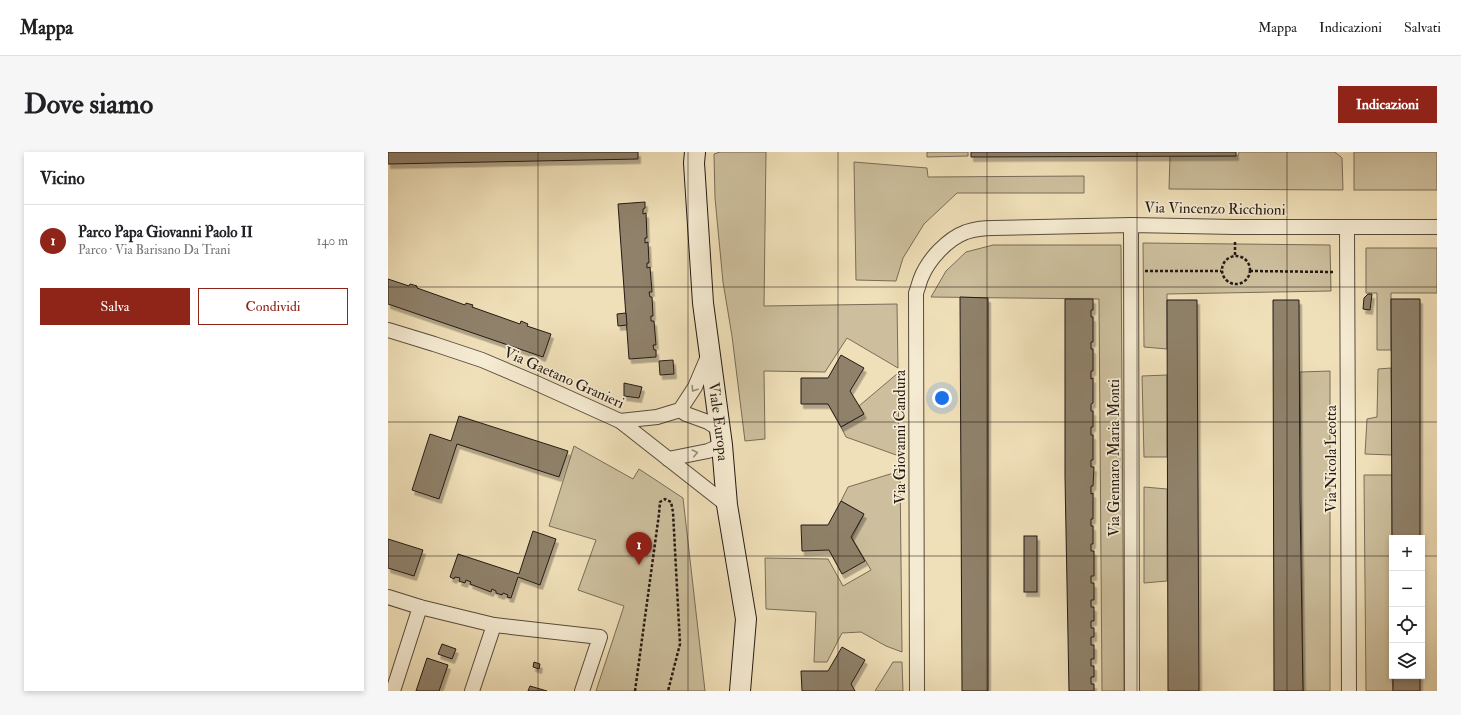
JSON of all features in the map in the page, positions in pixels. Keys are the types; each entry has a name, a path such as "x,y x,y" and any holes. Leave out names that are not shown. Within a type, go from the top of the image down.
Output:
{"main road":[{"name":"Viale Europa","path":"695,152 694,163 703,303 721,437 727,505 746,619 740,691"}],"street":[{"name":"Via Vincenzo Ricchioni","path":"993,228 1131,226 1437,227"},
{"name":"Via Gennaro Maria Monti","path":"1131,226 1132,691"},
{"name":"Via Nicola Leotta","path":"1346,227 1349,691"},
{"name":"Via Giovanni Candura","path":"917,691 916,293 921,277 926,268 941,250 952,240 964,232 993,228"},
{"name":"Via Gaetano Granieri","path":"388,330 482,360 620,421 727,505"},
{"path":"620,421 657,418 680,410 696,387 709,353"},
{"path":"668,459 708,451 721,437 708,422 686,414 680,410"},
{"path":"388,597 420,607 494,625 600,637 582,691"},
{"path":"392,689 420,607"},
{"path":"472,691 494,625"}],"path":[{"path":"1235,255 1246,260 1250,267 1250,271 1250,275 1244,282 1236,284 1228,282 1224,279 1221,271 1225,260 1235,255"},
{"path":"1130,271 1221,271"},
{"path":"1250,271 1347,272"},
{"path":"635,691 656,529 660,514 660,502 665,499 671,502 673,512 680,644 668,691"}],"shaded area":[{"path":"720,152 766,152 764,306 897,304 898,368 847,338 825,372 764,371 765,439 745,441 732,336 723,282 715,198 714,154"},
{"path":"927,152 968,152 968,156 927,157"},
{"path":"1239,152 1335,152 1342,158 1343,190 1169,189 1170,156 1238,156"},
{"path":"1354,152 1437,152 1437,190 1354,190"},
{"path":"854,162 927,168 928,177 1084,176 1084,193 957,193 924,224 903,258 896,281 856,280"},
{"path":"1143,243 1330,245 1331,291 1167,294 1167,349 1144,347"},
{"path":"993,245 1121,245 1124,691 1102,691 1099,299 931,297 946,271 966,252"},
{"path":"1366,248 1437,248 1437,293 1391,293 1391,350 1377,350 1377,293 1366,293"},
{"path":"1391,368 1392,455 1365,454 1367,419 1377,417 1378,369"},
{"path":"1330,371 1330,691 1303,691 1300,372"},
{"path":"898,373 899,456 846,437 841,427 864,414 859,406"},
{"path":"1167,375 1167,457 1144,457 1142,376"},
{"path":"574,446 633,479 639,469 683,498 705,691 596,691 624,606 578,590 596,540 549,526"},
{"path":"900,471 902,652 886,646 861,632 842,633 827,662 814,662 816,612 766,609 765,558 828,559 843,586 871,570 852,538 864,514 841,501 848,487"},
{"path":"1364,475 1392,475 1392,535 1389,535 1389,679 1392,679 1393,691 1366,691"},
{"path":"1144,487 1167,489 1167,581 1144,583"},
{"path":"893,662 902,662 903,691 875,691"}],"building":[{"path":"388,152 638,152 638,159 388,164"},
{"path":"971,152 1236,152 1236,156 971,157"},
{"path":"645,202 643,214 646,213 647,238 645,238 645,243 648,242 649,263 647,263 647,268 650,267 652,292 649,292 650,297 652,297 653,316 651,316 651,321 654,321 656,345 653,345 654,350 656,350 656,357 629,359 618,204"},
{"path":"388,279 409,286 410,284 417,286 417,288 465,305 466,303 473,305 472,307 520,324 521,321 528,324 527,326 551,334 543,357 388,304"},
{"path":"1368,294 1372,294 1370,310 1363,309 1364,298"},
{"path":"960,297 988,298 988,691 962,691"},
{"path":"1065,299 1093,299 1093,310 1091,310 1091,317 1093,317 1093,342 1091,342 1091,349 1093,349 1093,371 1091,371 1091,379 1093,378 1093,403 1091,404 1091,411 1093,411 1093,427 1091,427 1091,435 1093,435 1093,460 1091,460 1091,467 1094,467 1093,486 1091,486 1091,494 1093,493 1093,519 1091,519 1091,526 1093,526 1093,544 1091,544 1091,551 1094,551 1094,576 1091,576 1091,583 1094,583 1094,600 1091,600 1091,607 1094,607 1094,621 1091,621 1091,628 1094,628 1094,637 1091,637 1091,645 1094,645 1094,659 1091,659 1091,666 1094,666 1094,677 1091,677 1091,684 1094,684 1094,691 1069,691 1065,477"},
{"path":"1391,299 1420,299 1420,535 1392,535"},
{"path":"1167,300 1197,300 1199,691 1168,691"},
{"path":"1273,300 1299,300 1303,691 1274,691"},
{"path":"626,313 627,325 618,326 617,314"},
{"path":"841,355 864,368 850,391 864,414 841,427 828,404 801,404 801,378 828,378"},
{"path":"673,360 674,374 660,375 659,361"},
{"path":"624,383 642,387 639,398 624,396"},
{"path":"459,416 568,451 559,477 457,444 439,499 412,490 430,434 451,441"},
{"path":"841,501 864,514 851,537 865,561 842,574 829,550 802,551 801,525 828,525"},
{"path":"533,531 556,539 540,585 518,577 511,598 507,597 508,595 503,593 502,595 496,593 496,591 492,589 491,592 470,584 471,582 466,580 465,583 459,581 460,578 455,577 454,579 450,577 458,554 519,574"},
{"path":"1024,536 1037,536 1037,592 1024,592"},
{"path":"388,539 423,550 414,576 388,568"},
{"path":"442,644 456,649 452,659 438,654"},
{"path":"842,647 865,660 851,684 855,691 802,691 801,671 828,671"},
{"path":"427,658 448,665 439,691 416,691"},
{"path":"534,662 540,664 539,669 533,667"},
{"path":"1393,679 1420,679 1420,691 1393,691"},
{"path":"530,686 547,691 528,691"}],"place":[{"name":"Parco Papa Giovanni Paolo II","path":"639,565"}]}
